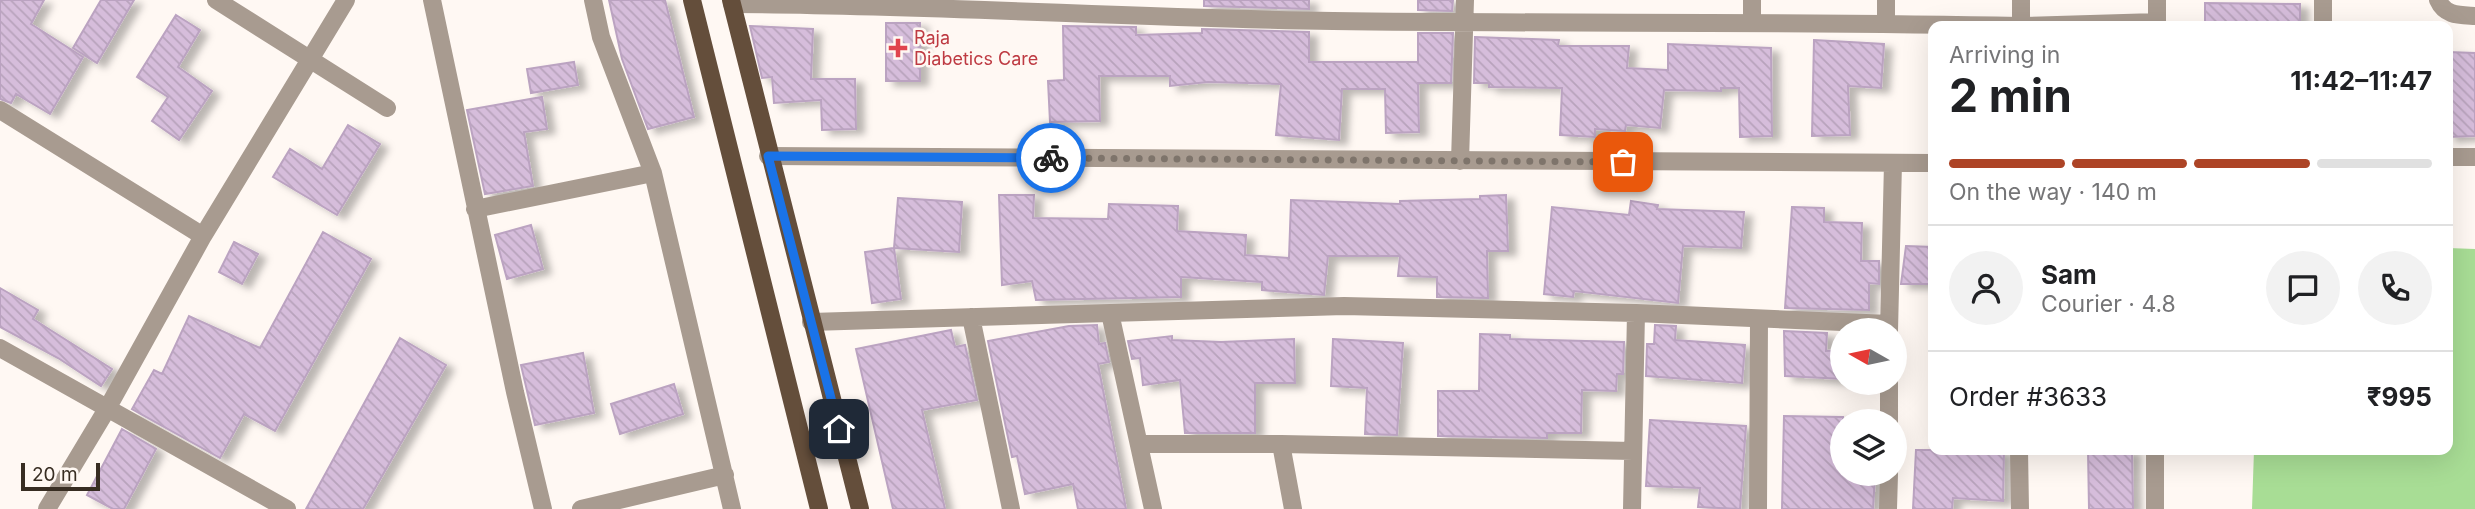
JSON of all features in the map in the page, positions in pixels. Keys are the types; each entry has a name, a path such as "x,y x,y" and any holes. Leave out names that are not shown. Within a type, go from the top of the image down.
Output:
{"main road":[{"path":"692,0 819,509"},
{"path":"731,2 768,156 860,509"}],"street":[{"path":"216,0 387,108"},
{"path":"47,509 107,409 203,236 346,0"},
{"path":"432,0 475,209 543,509"},
{"path":"593,0 601,37 653,173 732,509"},
{"path":"1460,161 1465,0"},
{"path":"1752,0 1752,21"},
{"path":"1886,0 1886,23"},
{"path":"2020,21 2021,0"},
{"path":"2157,0 2157,21"},
{"path":"2323,0 2323,21"},
{"path":"2438,0 2446,11 2454,15 2475,16"},
{"path":"731,2 1094,7 1333,21 1928,24"},
{"path":"0,110 203,236"},
{"path":"768,156 1928,163"},
{"path":"2453,157 2475,157"},
{"path":"1889,318 1893,163"},
{"path":"475,209 653,173"},
{"path":"811,322 1344,306 1636,313 1830,323"},
{"path":"1110,313 1153,509"},
{"path":"1632,509 1636,313"},
{"path":"971,317 1010,509"},
{"path":"1758,509 1759,319"},
{"path":"0,348 287,509"},
{"path":"1139,444 1633,451"},
{"path":"1282,444 1293,509"},
{"path":"2019,455 2020,509"},
{"path":"2155,455 2155,509"},
{"path":"581,509 725,475"},
{"path":"1888,509 1889,486"}],"green space":[{"path":"2453,248 2475,249 2475,509 2252,509 2254,455 2453,455"}],"building":[{"path":"0,0 44,0 31,24 83,57 50,114 16,94 11,103 0,99"},
{"path":"101,0 134,0 97,63 73,48"},
{"path":"609,0 665,0 694,117 648,129 622,59"},
{"path":"1204,0 1309,0 1309,9 1204,6"},
{"path":"1418,0 1453,0 1452,11 1418,10"},
{"path":"2205,3 2300,4 2300,21 2205,21"},
{"path":"176,15 200,30 178,67 212,91 179,140 152,121 168,97 137,77"},
{"path":"886,23 920,23 920,81 886,81"},
{"path":"750,26 813,29 811,79 855,79 856,129 822,130 821,100 774,103 772,77 762,78"},
{"path":"1063,26 1136,27 1136,35 1202,33 1202,29 1309,32 1309,62 1418,62 1418,33 1453,33 1451,83 1418,83 1419,132 1386,133 1385,89 1342,89 1339,140 1276,135 1281,84 1208,82 1170,86 1170,76 1099,76 1100,121 1050,122 1048,81 1064,80"},
{"path":"1475,37 1559,40 1558,46 1629,46 1627,68 1668,70 1668,44 1771,48 1772,136 1740,137 1739,88 1721,88 1721,91 1664,90 1660,128 1626,125 1625,131 1595,129 1595,137 1560,135 1562,88 1489,87 1489,83 1474,83"},
{"path":"1814,40 1884,44 1881,88 1848,86 1850,135 1812,136"},
{"path":"2453,52 2475,53 2475,136 2453,137"},
{"path":"574,62 578,85 531,93 527,69"},
{"path":"542,97 547,129 524,132 533,186 485,194 467,110"},
{"path":"348,125 380,144 337,215 273,177 290,149 322,169"},
{"path":"999,195 1034,195 1033,218 1108,219 1109,204 1178,206 1177,231 1246,235 1245,255 1289,258 1291,200 1400,204 1400,201 1480,199 1480,196 1506,195 1508,251 1487,251 1488,298 1437,297 1437,277 1398,276 1400,256 1328,256 1324,295 1262,290 1262,282 1181,277 1181,297 1036,300 1032,281 1002,285"},
{"path":"898,198 962,202 959,252 894,248"},
{"path":"1631,201 1658,205 1657,209 1744,212 1741,248 1683,246 1678,303 1574,291 1573,297 1544,294 1552,207 1629,215"},
{"path":"1792,207 1824,208 1824,222 1862,223 1861,261 1879,261 1879,284 1869,283 1869,310 1785,308"},
{"path":"531,225 543,269 507,279 495,235"},
{"path":"323,232 371,259 275,431 244,414 220,458 132,409 154,370 162,374 189,316 260,348"},
{"path":"234,242 258,254 242,284 219,272"},
{"path":"1906,246 1928,247 1928,284 1901,284"},
{"path":"894,248 901,299 872,303 865,252"},
{"path":"0,288 38,310 33,319 112,369 101,386 58,358 0,327"},
{"path":"1097,325 1099,344 1105,343 1109,362 1098,364 1126,509 1078,509 1073,484 1025,494 1017,456 1012,457 988,341 1069,326"},
{"path":"1655,325 1676,326 1675,340 1745,345 1742,383 1646,376 1647,344 1654,344"},
{"path":"951,330 955,347 965,345 977,400 922,410 945,509 893,509 856,349"},
{"path":"1784,331 1827,333 1826,351 1830,351 1830,378 1785,376"},
{"path":"1480,334 1510,335 1510,339 1624,342 1623,374 1617,374 1616,391 1582,390 1581,433 1547,433 1547,438 1438,436 1438,391 1479,391"},
{"path":"1172,336 1172,340 1221,342 1294,339 1295,383 1255,383 1255,433 1185,433 1180,380 1143,385 1140,358 1132,359 1128,341"},
{"path":"400,338 446,365 363,509 306,509"},
{"path":"1333,339 1403,343 1397,435 1365,434 1367,388 1331,386"},
{"path":"583,353 594,413 535,425 521,365"},
{"path":"674,384 683,414 620,434 611,404"},
{"path":"1784,416 1830,417 1830,486 1874,486 1873,509 1782,509"},
{"path":"1650,420 1746,426 1740,509 1698,507 1700,488 1646,486"},
{"path":"122,429 156,449 124,509 113,509 87,495"},
{"path":"1916,450 1928,450 1928,455 2004,455 2003,501 1953,498 1952,509 1913,509"},
{"path":"2088,455 2132,455 2133,509 2089,509"}],"way so far":[{"path":"1051,158 1623,162"}],"place":[{"name":"Raja Diabetics Care","path":"898,48"}],"route":[{"path":"839,429 768,156 1051,158"}]}
